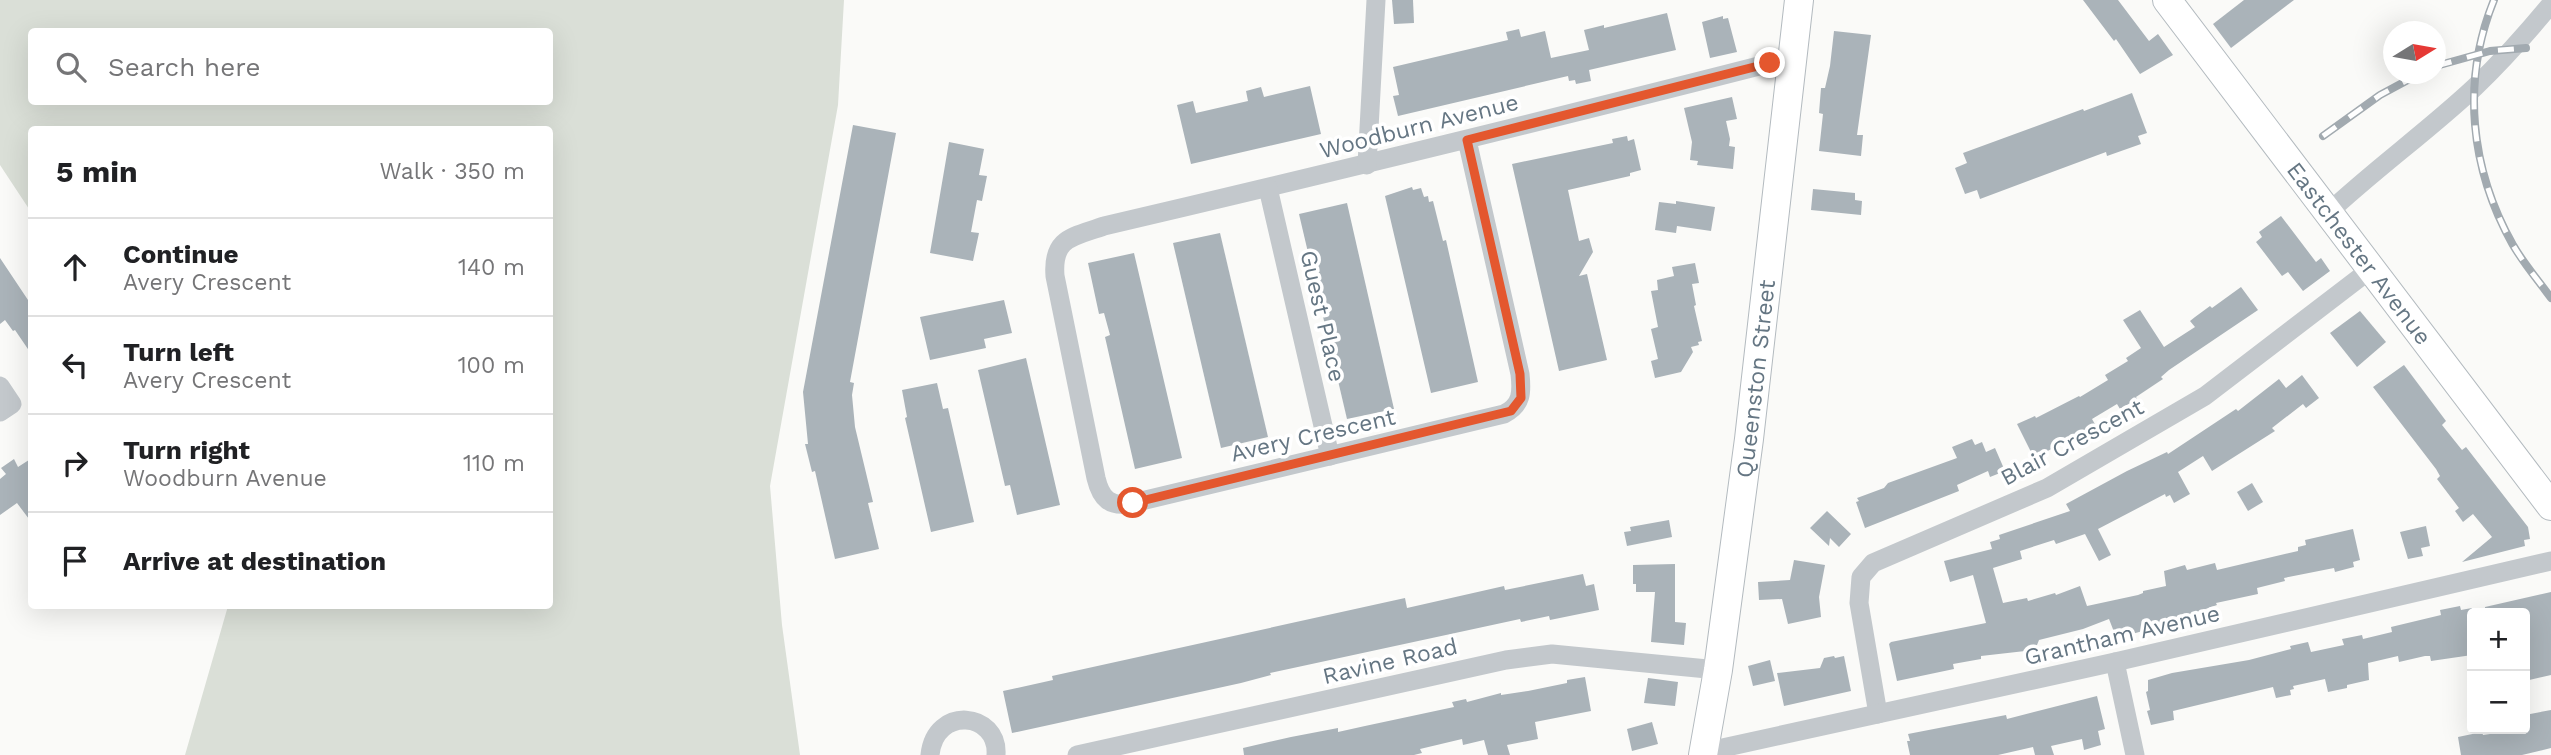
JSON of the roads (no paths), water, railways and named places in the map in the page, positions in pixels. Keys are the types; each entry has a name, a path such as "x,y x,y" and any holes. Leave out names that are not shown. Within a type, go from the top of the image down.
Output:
{"main road":[{"name":"Queenston Street","path":"1703,753 1718,670 1765,313 1799,0"},
{"name":"Eastchester Avenue","path":"2167,0 2551,506"}],"street":[{"path":"1367,165 1376,0"},
{"path":"2329,213 2367,177 2473,88 2551,4"},
{"name":"Woodburn Avenue","path":"1058,247 1069,239 1104,226 1367,165 1794,58"},
{"name":"Avery Crescent","path":"1058,247 1055,276 1096,478 1102,496 1116,505 1504,414 1511,411 1521,398 1520,374 1467,140"},
{"name":"Guest Place","path":"1268,188 1330,456"},
{"name":"Blair Crescent","path":"1878,714 1859,603 1861,577 1873,563 2047,488 2205,396 2371,269"},
{"path":"0,386 6,408"},
{"name":"Grantham Avenue","path":"1703,753 2115,662 2551,561"},
{"name":"Ravine Road","path":"1077,755 1506,660 1552,654 1718,670"},
{"path":"2115,662 2135,755"},
{"path":"930,755 938,731 948,723 960,719 974,721 985,727 993,737 996,755"}],"railway":[{"path":"2494,0 2477,62 2474,93 2479,155 2498,216 2513,245 2551,298"},
{"path":"2446,63 2490,51 2526,48"},
{"path":"2323,136 2380,95 2400,84"}]}
